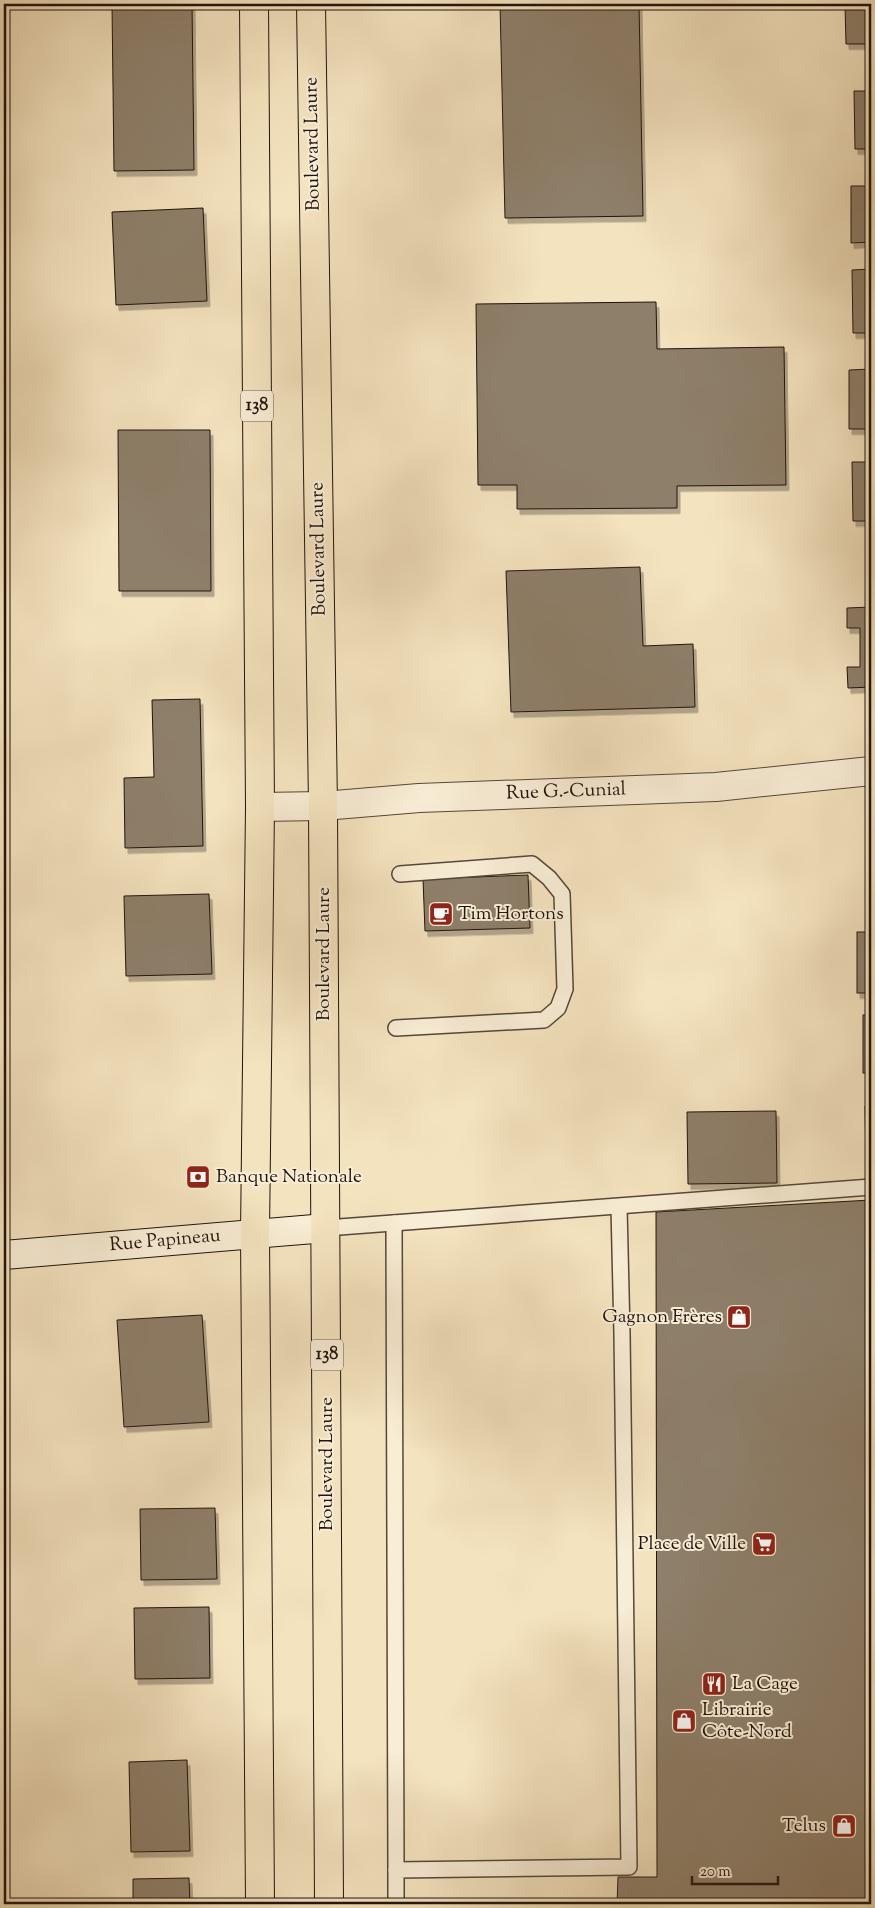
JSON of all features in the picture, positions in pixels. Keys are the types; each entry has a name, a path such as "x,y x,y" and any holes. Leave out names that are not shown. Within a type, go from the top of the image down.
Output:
{"highway":[{"name":"138","path":"254,4 260,807 255,1233 260,1904"},
{"name":"Boulevard Laure","path":"311,4 323,806 330,1904"}],"street":[{"name":"Rue G.-Cunial","path":"260,807 323,806 419,798 716,787 871,771"},
{"name":"Rue Papineau","path":"4,1254 326,1228"}],"lane":[{"path":"396,1028 544,1020 558,1008 565,989 562,894 549,878 532,864 400,874"},
{"path":"326,1228 871,1187"},
{"path":"396,1870 629,1867 622,1298 619,1207"},
{"path":"394,1223 396,1904"}],"building":[{"path":"112,4 192,4 194,170 114,171"},
{"path":"500,4 639,4 643,216 505,218"},
{"path":"845,4 871,4 871,44 846,44"},
{"path":"854,91 871,91 871,149 855,149"},
{"path":"851,186 871,186 871,242 851,243"},
{"path":"203,208 207,301 116,305 112,212"},
{"path":"871,269 871,333 853,333 852,270"},
{"path":"656,302 657,349 784,347 786,485 677,486 677,508 517,509 517,485 478,485 476,304"},
{"path":"871,369 871,429 849,429 849,370"},
{"path":"118,430 210,430 211,591 119,591"},
{"path":"852,462 871,462 871,521 853,521"},
{"path":"640,567 643,646 693,644 695,707 511,712 506,571"},
{"path":"871,607 871,687 848,688 847,667 860,667 860,628 847,628 847,608"},
{"path":"200,699 203,846 125,848 124,778 154,777 152,700"},
{"path":"528,875 530,928 425,931 423,879"},
{"path":"209,894 212,974 126,976 124,896"},
{"path":"857,932 871,932 871,993 857,993"},
{"path":"863,1015 871,1015 871,1073 863,1073"},
{"path":"865,1106 871,1106 871,1165 866,1165"},
{"path":"776,1111 777,1183 688,1184 687,1112"},
{"name":"Place de Ville","path":"871,1200 871,1904 617,1904 618,1877 657,1877 656,1212"},
{"path":"202,1315 209,1422 124,1427 117,1320"},
{"path":"215,1508 217,1579 141,1580 140,1509"},
{"path":"209,1607 210,1678 135,1679 134,1608"},
{"path":"187,1760 190,1851 131,1852 129,1762"},
{"path":"189,1878 190,1904 133,1904 133,1879"}],"place":[{"name":"Tim Hortons","path":"441,914"},
{"name":"Banque Nationale","path":"198,1177"},
{"name":"Gagnon Frères","path":"739,1317"},
{"name":"Place de Ville","path":"764,1544"},
{"name":"La Cage","path":"714,1684"},
{"name":"Librairie Côte-Nord","path":"684,1721"},
{"name":"Telus","path":"844,1826"}]}
